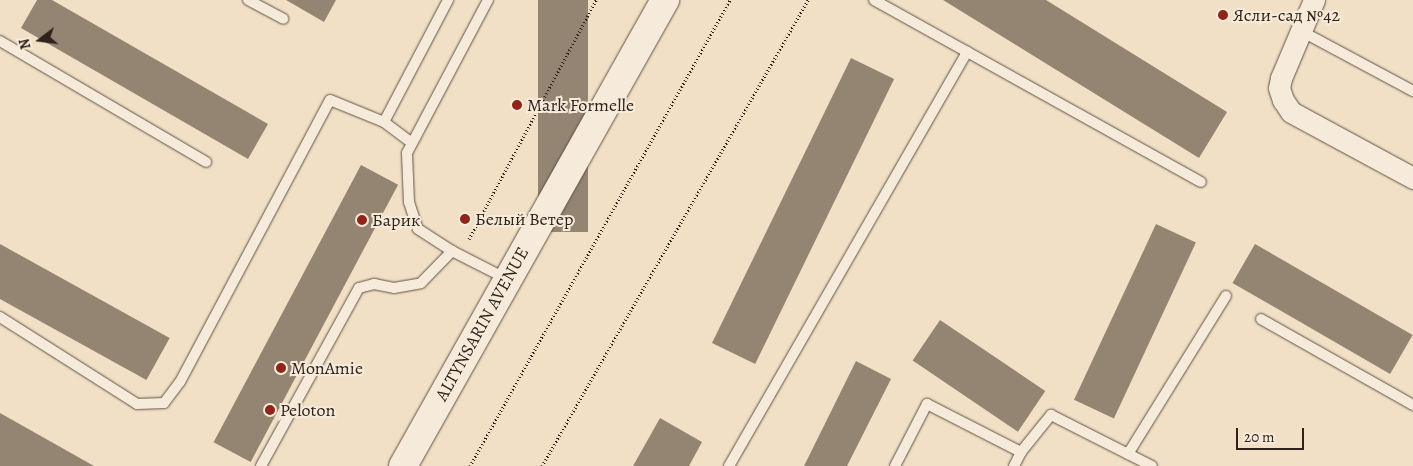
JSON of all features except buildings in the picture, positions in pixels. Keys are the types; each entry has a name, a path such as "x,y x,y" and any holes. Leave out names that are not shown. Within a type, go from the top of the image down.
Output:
{"main road":[{"name":"ALTYNSARIN AVENUE","path":"403,466 665,0"}],"street":[{"path":"1314,0 1280,88 1291,112 1413,178"}],"lane":[{"path":"248,0 284,19"},
{"path":"384,122 448,0"},
{"path":"488,0 407,154 409,202 418,229 452,252 507,279"},
{"path":"874,0 1201,182"},
{"path":"1301,31 1413,91"},
{"path":"0,41 206,162"},
{"path":"729,466 967,52"},
{"path":"0,317 137,404 164,403 180,382 330,100 384,122 412,143"},
{"path":"261,466 359,288 374,284 394,288 420,283 452,252"},
{"path":"1128,454 1226,296"},
{"path":"1262,319 1413,405"},
{"path":"895,466 927,404 1021,452"},
{"path":"1014,466 1021,452 1051,415 1152,466"}],"path":[{"path":"469,239 596,0"},
{"path":"470,466 730,0"},
{"path":"542,466 808,0"}],"place":[{"name":"Ясли-сад №42","path":"1223,15"},
{"name":"Mark Formelle","path":"517,105"},
{"name":"Белый Ветер","path":"465,219"},
{"name":"Барик","path":"362,220"},
{"name":"MonAmie","path":"281,368"},
{"name":"Peloton","path":"270,410"}]}
